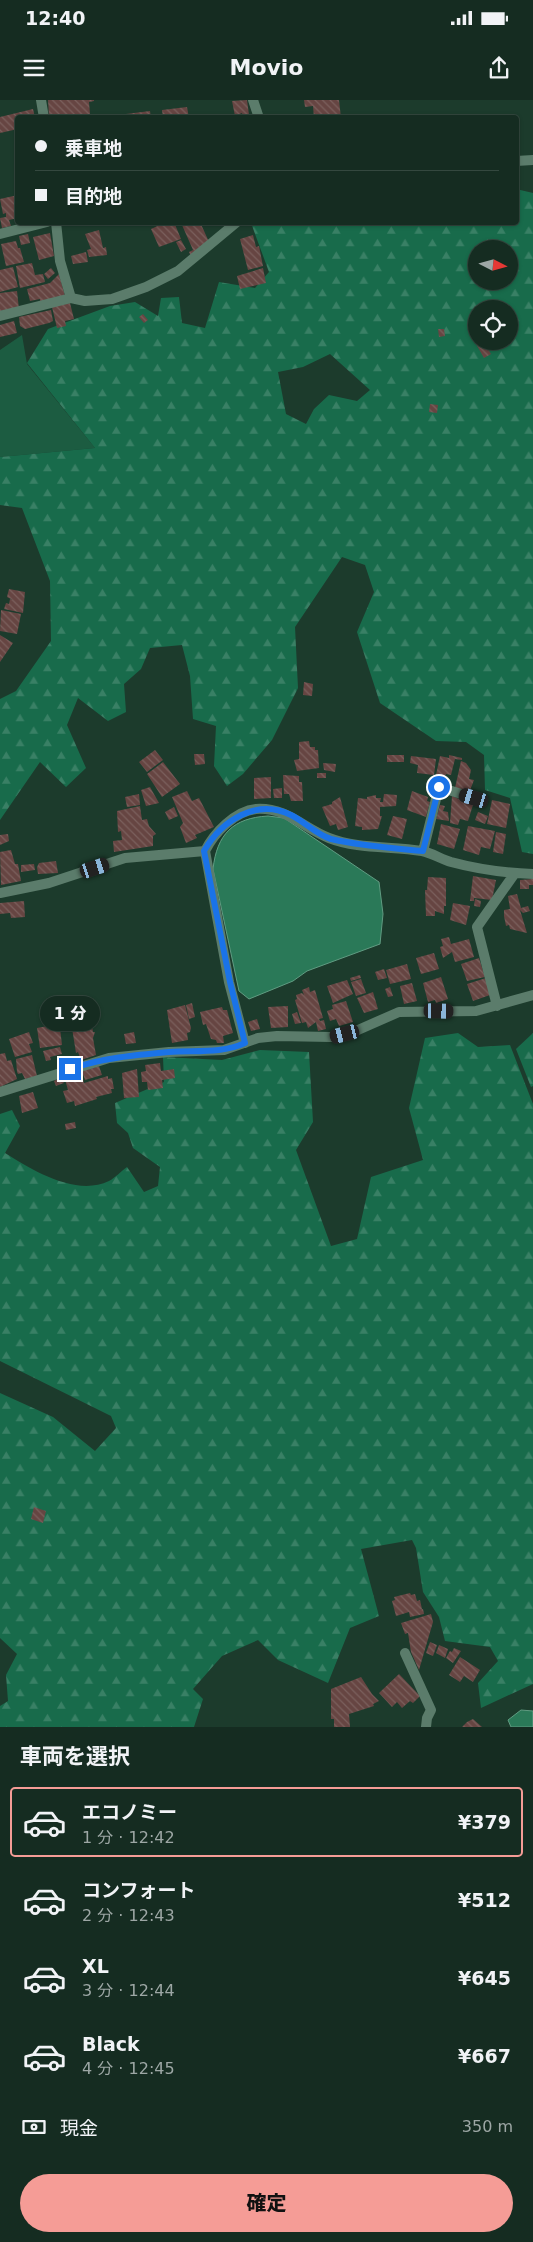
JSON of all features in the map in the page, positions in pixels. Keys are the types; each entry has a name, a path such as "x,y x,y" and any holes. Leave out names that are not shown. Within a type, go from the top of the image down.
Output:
{"street":[{"path":"41,100 44,115"},
{"path":"253,100 258,115"},
{"path":"519,161 533,160"},
{"path":"0,234 35,225"},
{"path":"56,225 60,261 71,298"},
{"path":"0,316 71,298 85,301 112,299 146,287 178,271 233,225"},
{"path":"423,851 439,787 474,798"},
{"path":"245,1043 230,982 204,851 211,840 236,817 255,809 276,810 291,815 329,838 358,844 423,851 450,862 515,873 533,874"},
{"path":"0,894 48,883 126,858 204,851"},
{"path":"497,1006 478,927 515,873"},
{"path":"0,1092 109,1058 169,1052 224,1050 245,1043 278,1036 331,1037 358,1030 399,1012 476,1011 533,995"},
{"path":"405,1653 431,1710 427,1718 426,1727"}],"shaded area":[{"path":"22,335 27,364 95,448 0,457 0,350"},
{"path":"268,816 284,818 379,882 383,914 380,944 307,971 293,981 249,999 239,991 213,869 218,846 229,830 245,820"},
{"path":"521,1710 533,1711 533,1727 511,1727 508,1720"}],"green space":[{"path":"519,190 533,193 533,854 522,852 510,798 485,790 484,755 466,742 436,741 380,703 357,632 374,592 365,565 342,557 295,627 298,688 272,740 243,774 227,786 214,766 216,726 193,719 190,676 182,645 150,648 141,669 124,684 126,712 108,721 78,698 67,725 86,768 66,787 40,762 0,820 0,699 16,691 51,641 50,581 22,508 0,505 0,457 95,448 27,363 48,329 110,306 135,302 158,316 161,298 179,297 182,323 205,328 219,282 255,288 269,272 252,225 519,225","holes":["330,354 370,390 357,401 329,395 314,409 306,424 286,414 278,372 303,367"]},
{"path":"458,1033 478,1047 510,1045 533,1104 533,1684 481,1708 478,1683 498,1661 490,1647 445,1641 439,1617 423,1592 416,1548 412,1540 361,1549 379,1616 350,1628 328,1683 278,1660 258,1640 222,1656 193,1689 203,1699 194,1727 0,1727 0,1706 8,1701 6,1675 17,1654 0,1638 0,1393 53,1417 95,1451 116,1428 111,1416 0,1361 0,1114 12,1110 20,1126 5,1153 28,1167 69,1184 83,1186 109,1181 127,1167 144,1192 158,1186 160,1167 133,1148 128,1133 117,1123 115,1103 164,1082 163,1057 222,1060 260,1050 309,1052 313,1122 296,1150 331,1246 357,1239 371,1177 423,1160 409,1108 425,1038"},
{"path":"533,1033 533,1086 531,1087 516,1049"}],"building":[{"path":"48,100 94,100 89,102 90,114 49,115"},
{"path":"247,100 249,115 242,115 242,113 235,115 232,101"},
{"path":"304,100 339,100 341,115 314,115 313,106 305,107"},
{"path":"187,107 188,115 163,115 162,110"},
{"path":"33,109 34,115 15,115 15,130 0,133 0,117"},
{"path":"150,111 151,115 126,115"},
{"path":"15,196 15,219 9,220 11,226 2,228 0,218 6,217 6,213 3,214 0,199"},
{"path":"160,225 175,225 181,239 159,247 151,229"},
{"path":"182,225 201,225 209,242 192,259 189,252 193,250"},
{"path":"99,230 103,248 106,247 107,255 89,257 87,250 91,249 85,234"},
{"path":"50,233 54,256 39,260 33,237"},
{"path":"28,234 30,243 21,245 19,236"},
{"path":"253,235 256,247 259,246 263,266 248,270 240,239"},
{"path":"181,240 186,249 181,252 176,242"},
{"path":"16,241 24,262 6,266 1,244"},
{"path":"86,252 88,262 73,264 71,256"},
{"path":"32,263 35,275 43,274 45,282 20,288 16,266"},
{"path":"13,267 18,287 0,292 0,270"},
{"path":"51,268 55,273 48,279 44,274"},
{"path":"263,268 266,283 240,289 237,276"},
{"path":"59,274 65,296 40,302 40,299 30,301 27,289 50,283"},
{"path":"17,291 19,309 0,311 0,293"},
{"path":"70,303 74,319 65,321 66,326 57,328 52,307"},
{"path":"51,310 53,321 25,329 20,326 19,317"},
{"path":"143,314 148,320 144,323 139,317"},
{"path":"14,321 17,333 0,337 0,325"},
{"path":"438,329 444,329 445,336 439,337"},
{"path":"479,350 489,350 491,354 484,358"},
{"path":"430,404 438,405 437,413 429,412"},
{"path":"9,589 25,592 23,613 4,609 6,603 9,604 10,599 13,600 7,597"},
{"path":"1,610 21,614 17,634 0,631"},
{"path":"0,635 13,643 0,662"},
{"path":"304,682 313,684 312,696 303,695"},
{"path":"309,741 310,747 315,747 315,750 318,750 319,768 297,771 294,760 299,759 299,742"},
{"path":"155,750 163,760 147,772 139,762"},
{"path":"194,754 204,754 205,764 195,765"},
{"path":"387,755 404,755 404,762 387,762"},
{"path":"449,755 462,758 462,760 455,759 451,775 446,774 445,777 436,775 440,756 449,758"},
{"path":"411,756 436,759 434,775 417,773 418,765 410,763"},
{"path":"461,761 466,763 471,770 469,779 474,780 469,793 455,788"},
{"path":"163,762 180,784 162,797 147,774"},
{"path":"323,763 336,764 335,772 324,770"},
{"path":"317,773 326,773 326,778 317,778"},
{"path":"283,775 299,776 299,782 302,782 303,801 291,801 289,794 284,794"},
{"path":"271,777 271,798 254,799 254,778"},
{"path":"150,787 159,803 146,806 141,790"},
{"path":"282,788 282,798 274,798 273,789"},
{"path":"187,791 192,801 199,798 214,827 195,835 197,838 186,843 180,827 183,823 172,797"},
{"path":"412,791 428,797 427,801 430,802 426,817 407,810"},
{"path":"139,794 140,805 127,807 125,797"},
{"path":"384,794 397,795 396,806 380,807 380,816 382,816 378,829 362,830 362,827 355,826 358,798 367,799 367,797 376,795 376,798 381,798 380,802 383,802"},
{"path":"452,796 473,805 468,821 460,819 458,825 450,823"},
{"path":"340,797 348,827 338,830 336,824 330,826 322,807 332,804 332,802"},
{"path":"492,800 510,804 506,828 487,824"},
{"path":"440,805 445,806 443,811 448,812 449,821 436,819"},
{"path":"140,806 142,820 147,819 149,826 156,834 153,836 153,846 114,852 113,841 122,840 121,831 118,832 117,811"},
{"path":"174,807 178,816 169,820 165,812"},
{"path":"478,812 488,816 485,824 475,820"},
{"path":"393,816 407,819 402,839 387,835"},
{"path":"441,824 460,829 454,849 437,844"},
{"path":"468,826 495,831 490,849 481,847 479,855 463,850"},
{"path":"496,832 506,834 503,854 493,852"},
{"path":"8,834 9,841 0,845 0,835"},
{"path":"11,850 15,864 18,864 21,881 1,885 0,852"},
{"path":"56,861 58,873 38,874 37,867 39,863"},
{"path":"34,864 35,870 21,872 21,865"},
{"path":"473,876 496,880 492,900 474,898 474,901 470,901"},
{"path":"428,877 446,878 446,906 444,906 444,914 435,911 435,916 426,916 425,890 427,890"},
{"path":"533,879 533,885 529,885 529,889 520,889 520,880"},
{"path":"517,894 521,908 528,906 530,911 523,913 520,910 527,933 510,929 509,925 506,926 504,910 510,909 508,896"},
{"path":"475,899 481,901 480,907 474,906"},
{"path":"24,901 25,917 11,918 10,913 0,914 0,903"},
{"path":"453,903 470,906 466,925 450,920"},
{"path":"449,937 451,944 469,939 474,957 455,962 452,952 443,958 440,947 443,946 441,939"},
{"path":"434,953 439,969 421,974 416,958"},
{"path":"479,958 485,977 467,981 461,964"},
{"path":"407,964 411,979 390,984 386,970"},
{"path":"384,969 387,978 378,980 375,972"},
{"path":"360,975 361,978 351,981 350,978"},
{"path":"441,977 448,999 436,1003 435,1000 428,1002 423,983"},
{"path":"486,978 490,995 473,1001 467,984"},
{"path":"361,979 366,993 356,996 351,982"},
{"path":"347,980 353,994 333,1003 327,986"},
{"path":"412,983 417,1001 404,1004 400,986"},
{"path":"309,987 310,992 315,990 323,1018 319,1019 320,1021 324,1020 326,1029 318,1031 316,1022 308,1028 306,1022 302,1023 295,1000 297,999 296,995 302,993 304,995 302,990"},
{"path":"390,987 393,996 388,997 385,989"},
{"path":"373,992 378,1009 364,1013 357,998"},
{"path":"346,1001 353,1022 339,1026 336,1019 330,1021 327,1011 333,1009 332,1005"},
{"path":"192,1003 195,1017 189,1019 186,1005"},
{"path":"185,1005 191,1028 190,1032 187,1033 188,1040 172,1043 167,1010"},
{"path":"288,1006 288,1027 271,1028 268,1007"},
{"path":"222,1007 223,1010 227,1010 233,1033 223,1036 224,1043 217,1043 216,1040 211,1039 206,1024 203,1025 200,1012"},
{"path":"297,1012 301,1023 295,1024 292,1014"},
{"path":"257,1019 260,1029 251,1031 248,1022"},
{"path":"53,1025 54,1029 60,1028 62,1045 40,1048 37,1028"},
{"path":"86,1025 86,1027 92,1026 93,1032 95,1032 93,1038 96,1055 81,1060 78,1052 76,1053 72,1028"},
{"path":"29,1032 33,1043 29,1044 32,1052 15,1057 9,1039"},
{"path":"134,1032 136,1043 126,1044 124,1034"},
{"path":"60,1047 62,1054 50,1057 51,1060 46,1061 43,1051"},
{"path":"5,1053 7,1061 11,1060 17,1079 0,1087 0,1054"},
{"path":"32,1055 37,1076 25,1079 22,1073 18,1074 17,1072 16,1059"},
{"path":"160,1063 161,1071 174,1069 175,1078 162,1080 163,1088 148,1090 147,1082 142,1082 141,1072 146,1071 145,1065"},
{"path":"99,1066 102,1075 85,1080 82,1071"},
{"path":"137,1069 139,1097 124,1098 122,1073"},
{"path":"81,1071 84,1083 108,1076 108,1079 112,1078 114,1089 111,1089 112,1093 96,1097 97,1099 75,1106 74,1101 67,1103 63,1091 68,1090 64,1076"},
{"path":"60,1078 64,1083 56,1086 54,1081"},
{"path":"33,1092 38,1108 22,1113 19,1096"},
{"path":"75,1122 76,1128 66,1130 65,1124"},
{"path":"34,1507 46,1511 43,1523 31,1519"},
{"path":"410,1593 411,1595 415,1594 417,1601 420,1600 422,1609 419,1610 423,1609 424,1614 410,1617 409,1612 396,1616 392,1601 395,1600 394,1597"},
{"path":"431,1614 433,1622 419,1670 411,1652 408,1633 405,1634 401,1623"},
{"path":"430,1642 437,1645 433,1656 426,1653"},
{"path":"439,1645 448,1649 445,1658 436,1653"},
{"path":"454,1648 461,1651 453,1663 446,1658"},
{"path":"460,1657 480,1670 473,1682 464,1676 460,1682 449,1675"},
{"path":"399,1674 420,1696 413,1703 410,1701 402,1708 397,1702 392,1707 379,1693"},
{"path":"361,1677 379,1701 373,1704 374,1706 349,1714 350,1727 334,1727 334,1719 331,1719 331,1689"},
{"path":"473,1719 482,1727 462,1727 467,1722"}],"route":[{"path":"70,1069 109,1058 169,1052 224,1050 245,1043 240,1014 230,982 204,851 211,840 236,817 255,809 276,810 291,815 329,838 358,844 423,851 439,787"}]}
